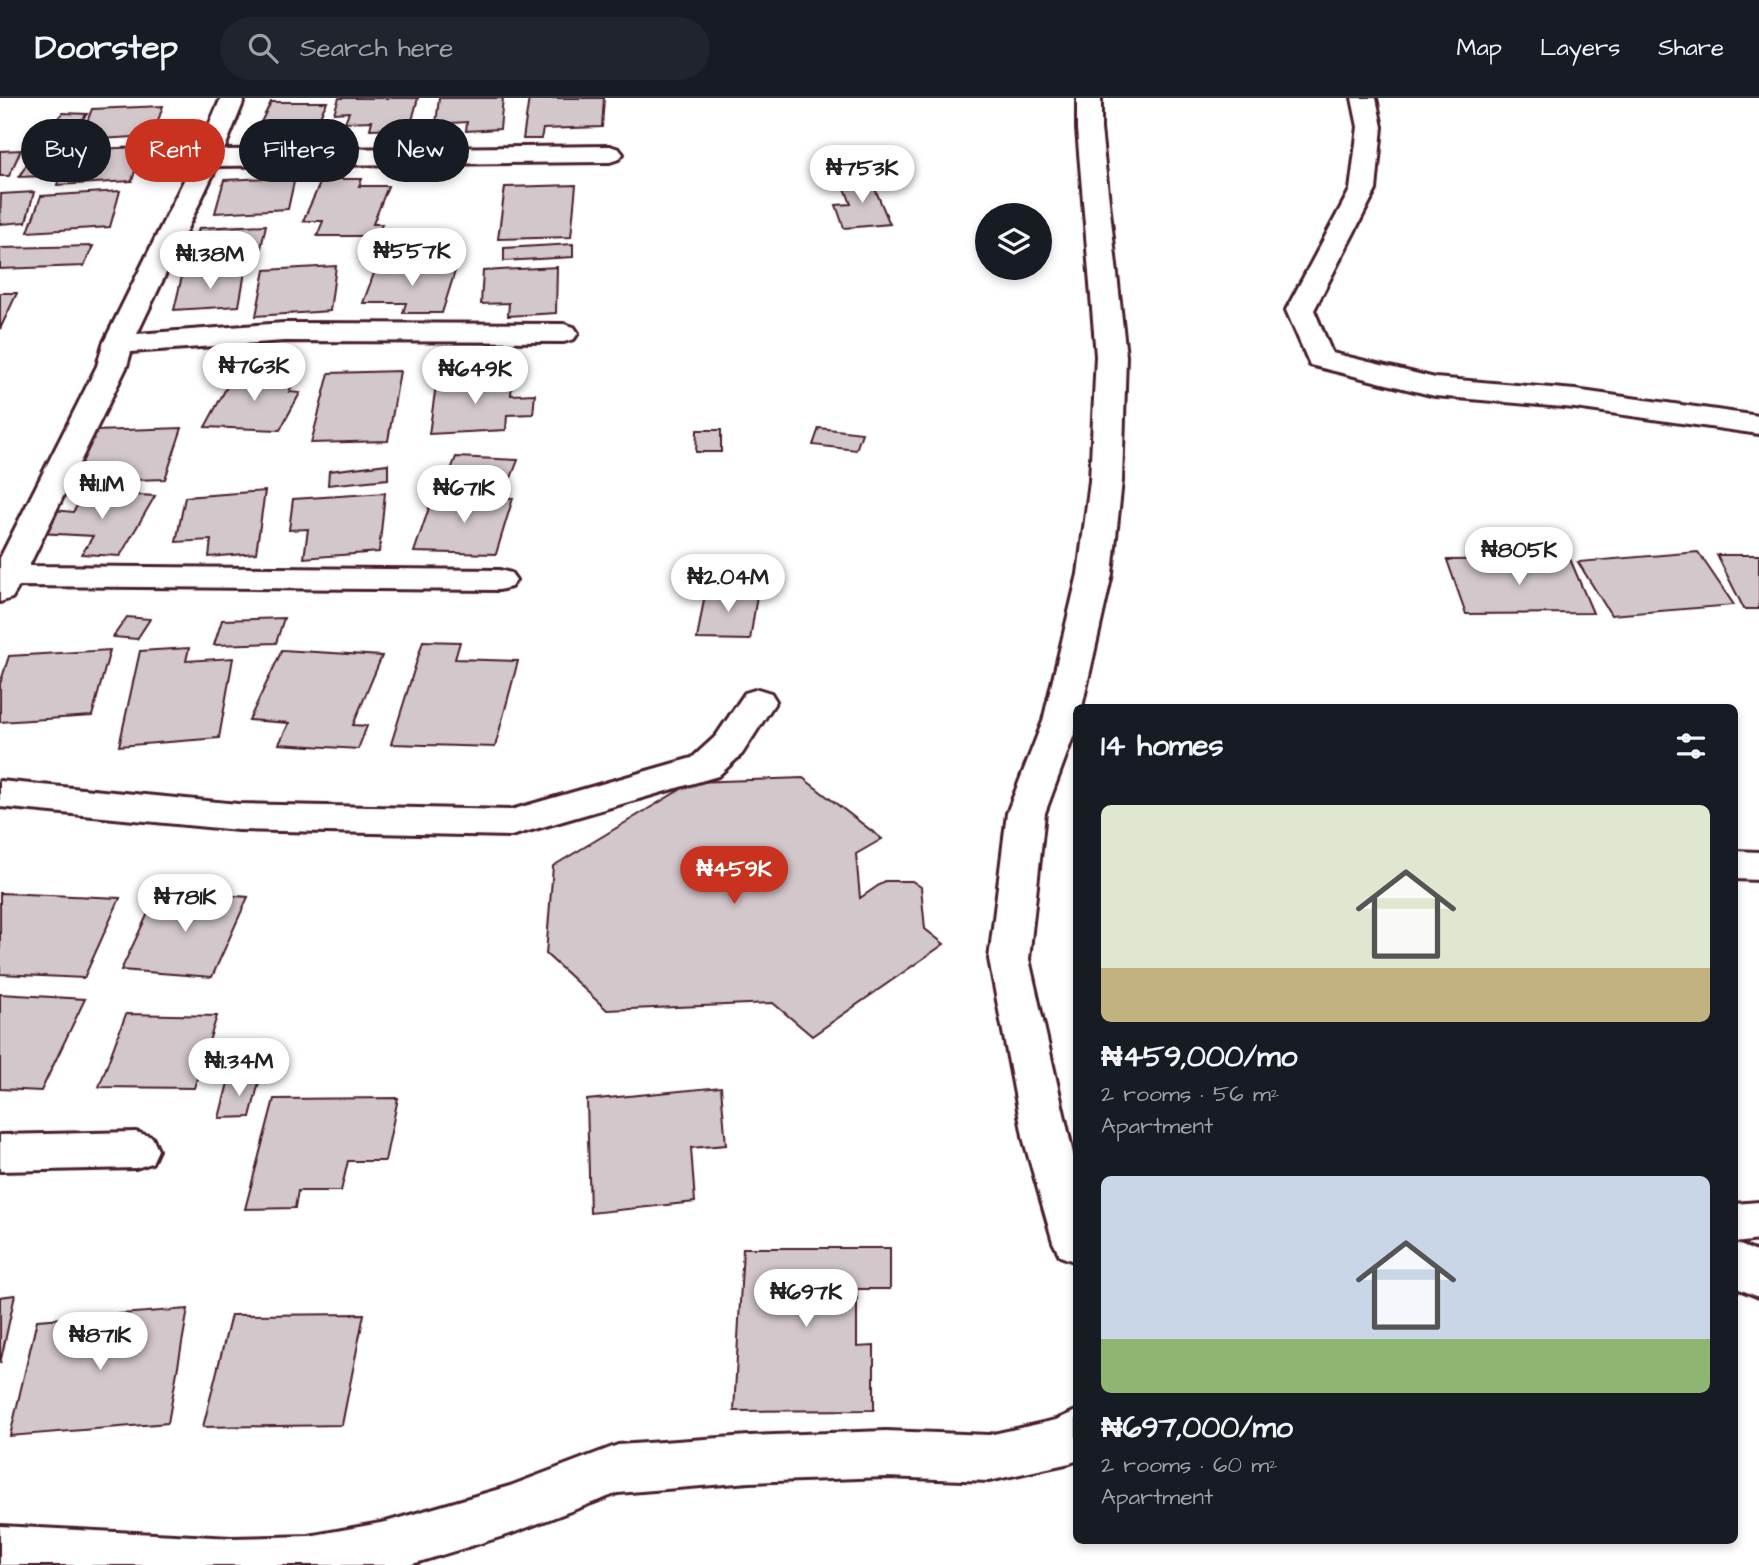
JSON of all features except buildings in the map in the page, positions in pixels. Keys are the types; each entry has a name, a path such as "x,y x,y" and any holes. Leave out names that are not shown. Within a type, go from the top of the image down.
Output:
{"street":[{"path":"224,119 233,98"},
{"path":"1073,1232 1046,1141 1009,959 1026,813 1069,723 1095,574 1106,481 1111,356 1089,129 1089,98"},
{"path":"1364,98 1370,127 1363,190 1300,310 1320,359 1436,387 1575,399 1759,425"},
{"path":"225,158 610,154"},
{"path":"196,182 118,344 112,366 4,583 499,580"},
{"path":"118,344 284,332 564,333"},
{"path":"0,794 238,817 511,823 705,767 730,745 758,701"},
{"path":"1738,865 1759,866"},
{"path":"0,1153 136,1150"},
{"path":"1738,1224 1759,1221"},
{"path":"1738,1265 1759,1277"},
{"path":"0,1551 232,1563 309,1561 399,1544 510,1510 618,1469 749,1459 886,1454 989,1458 1070,1440 1073,1437"}]}
